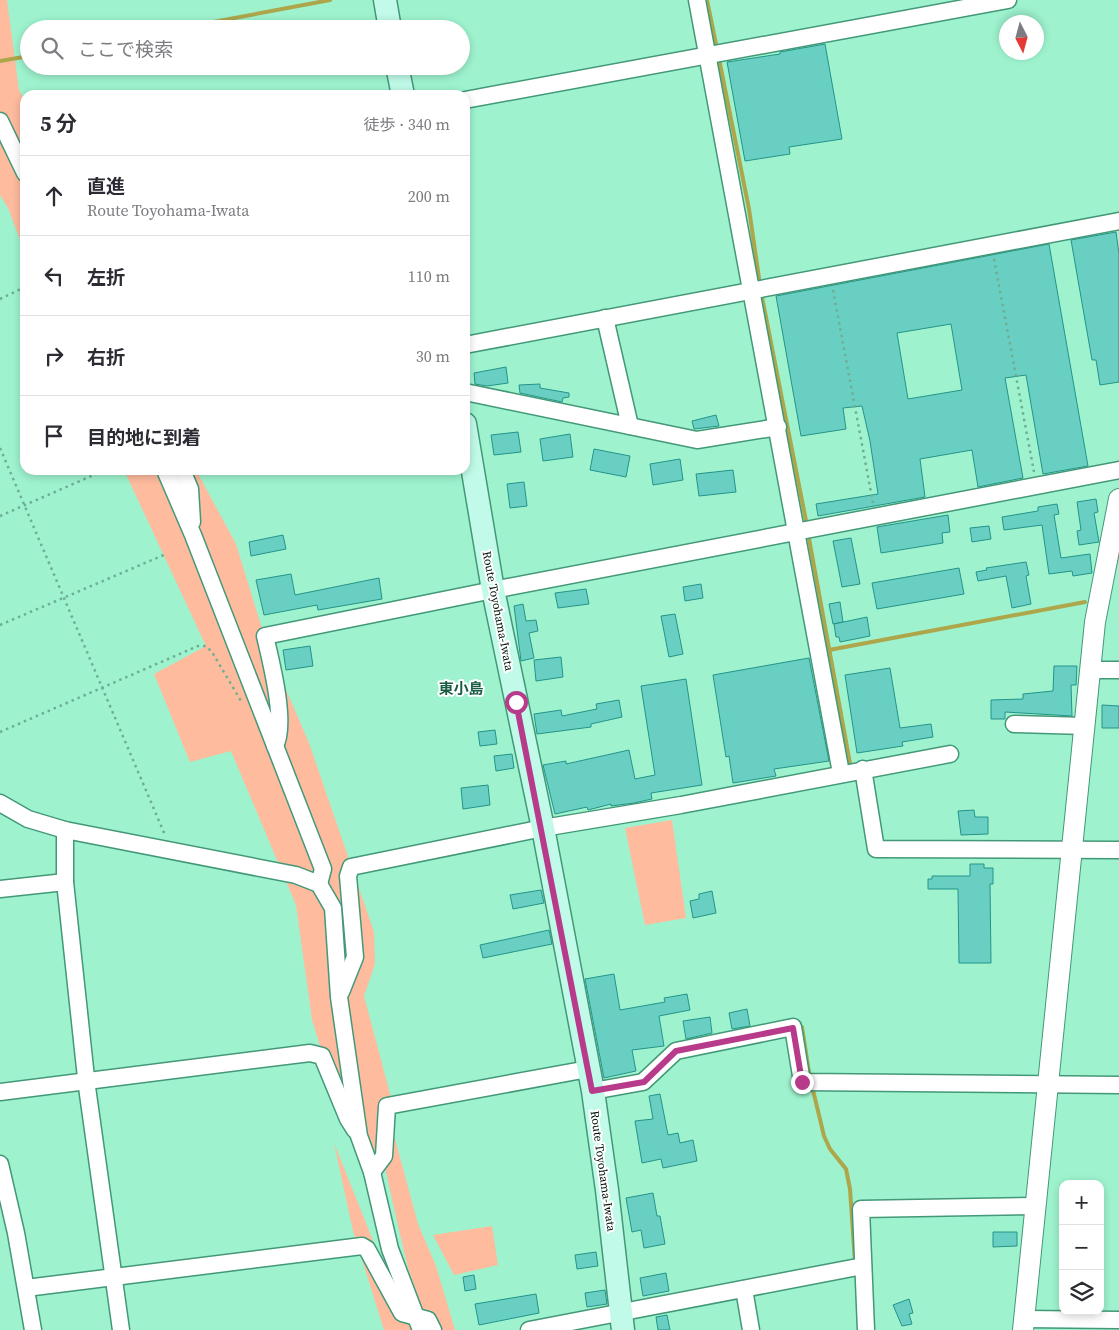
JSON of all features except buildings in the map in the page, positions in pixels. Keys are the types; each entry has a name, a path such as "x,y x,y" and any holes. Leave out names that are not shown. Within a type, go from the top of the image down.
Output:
{"main road":[{"path":"385,0 388,20"},
{"path":"400,75 402,90"},
{"name":"Route Toyohama-Iwata","path":"470,455 492,590 543,828 592,1091 607,1190 622,1321"}],"street":[{"path":"697,0 797,532 853,771 876,849 1119,850"},
{"path":"470,99 1008,0"},
{"path":"0,121 20,163"},
{"path":"470,344 1119,221"},
{"path":"605,318 630,426"},
{"path":"470,393 697,440 778,427"},
{"path":"275,746 279,738 276,687 265,636 492,590 1119,470"},
{"path":"167,475 193,534 323,869 319,884"},
{"path":"184,475 190,489 193,534"},
{"path":"1119,499 1098,603 1090,670 1023,1324 1119,1320"},
{"path":"1090,670 1119,670"},
{"path":"1014,724 1084,726"},
{"path":"339,997 355,958 348,876 351,867 543,828 681,805 950,754"},
{"path":"0,803 28,819 65,830 296,875 319,884 334,908 339,997 359,1136 372,1172 390,1249 418,1324"},
{"path":"65,830 65,882 87,1081 121,1330"},
{"path":"0,889 65,882"},
{"path":"592,1091 644,1082 676,1051 793,1028 802,1082 1119,1085"},
{"path":"0,1092 310,1053 322,1056 348,1119 359,1136"},
{"path":"372,1172 384,1156 387,1106 588,1069"},
{"path":"0,1164 33,1330"},
{"path":"866,1330 857,1266 861,1209 1035,1206"},
{"path":"26,1288 362,1246 367,1249 402,1313 418,1324"},
{"path":"529,1330 622,1321 744,1289 857,1266"},
{"path":"744,1289 751,1330"},
{"path":"418,1324 428,1320 432,1330"}],"path":[{"path":"992,245 1037,486"},
{"path":"830,276 876,517"},
{"path":"0,299 20,289"},
{"path":"0,448 172,851"},
{"path":"0,516 93,475"},
{"path":"0,625 166,554"},
{"path":"0,732 198,646 206,646 212,652 245,708"}],"shaded area":[{"path":"0,0 7,0 20,92 20,240 8,208 0,195"},
{"path":"126,475 199,475 236,544 268,648 309,743 374,932 375,964 364,996 393,1105 381,1170 331,1082 312,1020 296,905 231,751 190,762 154,674 206,646"},
{"path":"672,820 686,918 645,925 625,828"},
{"path":"392,1128 418,1224 436,1266 455,1330 439,1330 424,1313 408,1268 384,1163"},
{"path":"334,1143 402,1313 435,1330 384,1330 353,1231"},
{"path":"492,1226 498,1265 454,1275 433,1235"}],"waterway":[{"path":"224,20 330,0"},
{"path":"707,0 717,49"},
{"path":"0,61 20,58"},
{"path":"719,59 749,209 760,285"},
{"path":"761,292 807,526"},
{"path":"808,533 851,769"},
{"path":"829,650 1085,602"},
{"path":"802,1027 810,1079"},
{"path":"812,1086 824,1136 830,1149 846,1169 850,1189 855,1262"}],"district":[{"name":"東小島","path":"461,689"}],"route":[{"path":"516,702 543,828 592,1091 644,1082 676,1051 793,1028 802,1082"}]}
